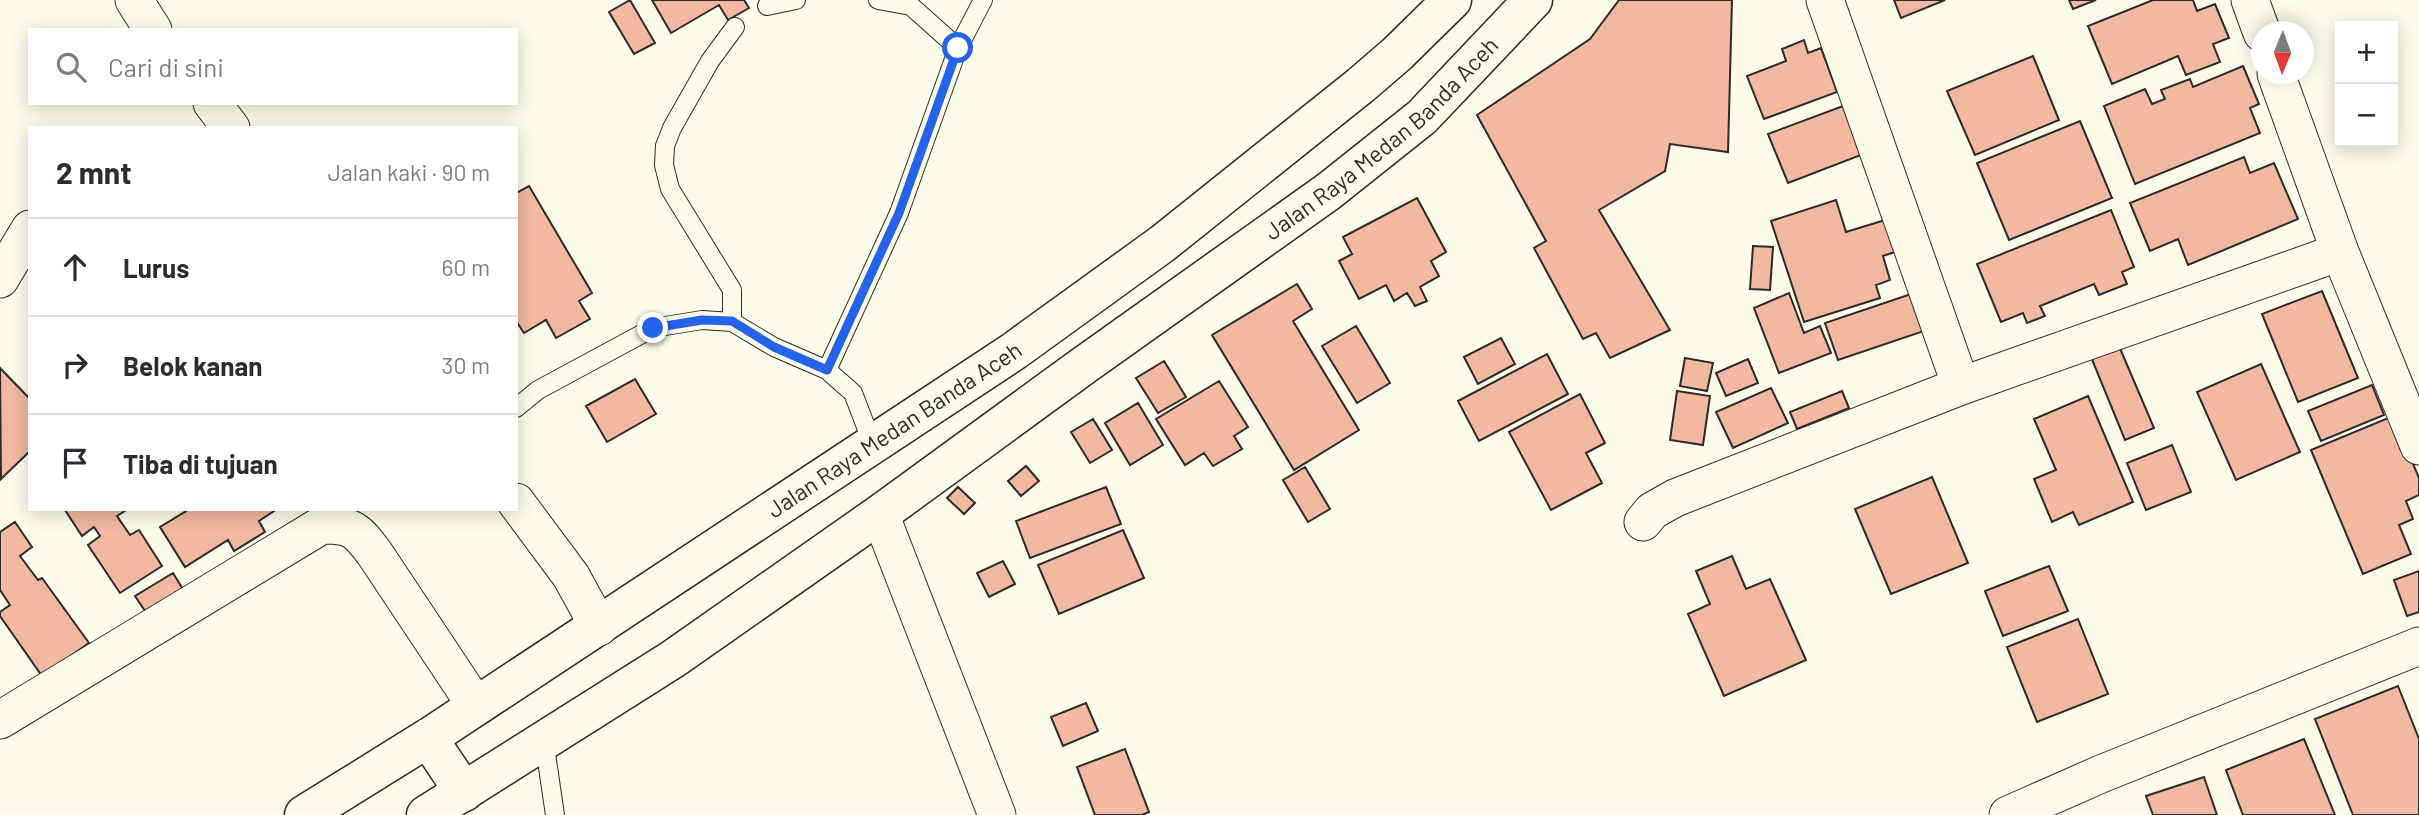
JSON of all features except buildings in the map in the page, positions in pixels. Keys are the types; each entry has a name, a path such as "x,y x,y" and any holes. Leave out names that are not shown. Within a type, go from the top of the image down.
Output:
{"highway":[{"name":"Jalan Raya Medan Banda Aceh","path":"304,815 429,738 599,627 1014,351 1162,244 1361,85 1452,0"},
{"name":"Jalan Raya Medan Banda Aceh","path":"426,815 673,659 880,514 1329,191 1422,117 1533,0"},
{"path":"429,738 464,792"}],"street":[{"path":"134,0 152,28"},
{"path":"1825,0 1961,386"},
{"path":"2249,0 2257,21"},
{"path":"2280,84 2340,252 2419,446"},
{"path":"214,105 229,126"},
{"path":"0,279 28,232"},
{"path":"1643,522 1652,511 1675,498 1961,386 2340,252"},
{"path":"518,505 571,576 599,627"},
{"path":"880,514 997,815"},
{"path":"0,720 322,525 343,524 360,534 375,554 476,706"},
{"path":"2008,815 2101,774 2419,646"}],"lane":[{"path":"767,6 796,0"},
{"path":"878,0 911,6 958,48"},
{"path":"827,370 899,213 958,48 983,0"},
{"path":"732,321 732,290 670,189 664,165 665,146 672,128 709,61 735,27"},
{"path":"518,406 538,390 653,328 702,320 732,321 774,347 827,370 853,393 873,445"},
{"path":"544,740 555,815"}],"route":[{"path":"653,328 702,320 732,321 774,347 827,370 899,213 958,48"}]}
